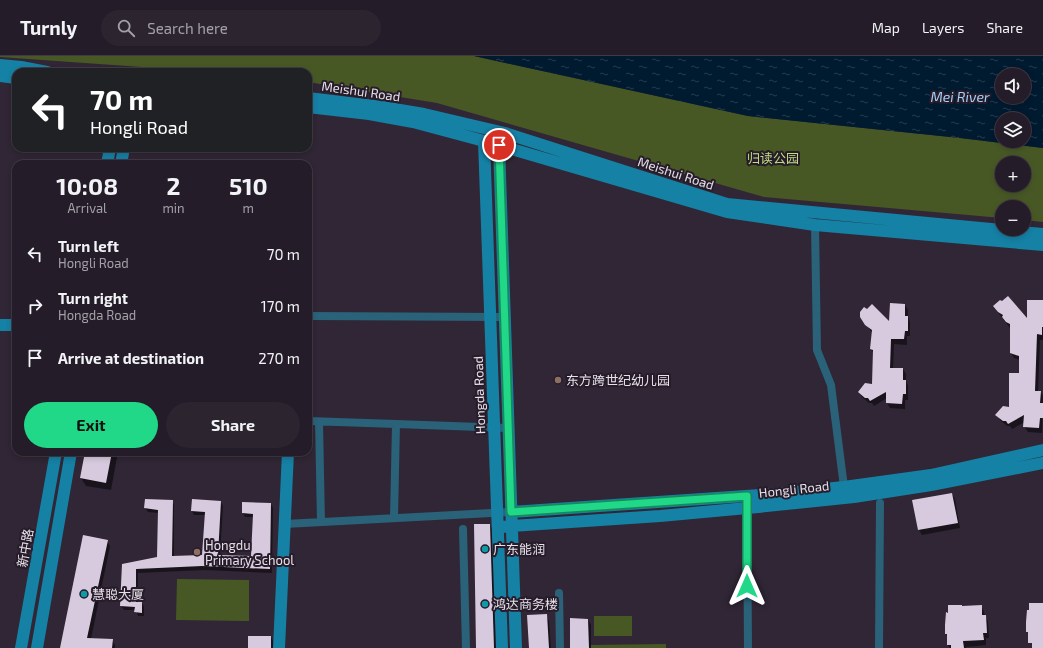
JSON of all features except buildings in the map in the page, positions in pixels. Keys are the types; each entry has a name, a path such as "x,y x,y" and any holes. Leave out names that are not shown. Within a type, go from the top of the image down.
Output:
{"street":[{"path":"0,65 26,68"},
{"path":"0,76 12,78"},
{"name":"Meishui Road","path":"312,98 417,113 505,133 727,204 1043,234"},
{"name":"Meishui Road","path":"312,107 369,114 413,122 499,145 727,212 815,225 1043,245"},
{"name":"Hongda Road","path":"484,141 502,648"},
{"path":"499,145 516,648"},
{"path":"815,225 817,350 831,385 844,487"},
{"path":"312,316 504,317"},
{"path":"0,325 12,325"},
{"path":"312,421 508,428"},
{"path":"319,422 321,522"},
{"path":"394,518 396,424"},
{"name":"Hongli Road","path":"498,527 652,516 932,475 1043,450"},
{"name":"新中路","path":"21,648 55,456"},
{"path":"37,648 70,456"},
{"path":"279,648 288,456"},
{"name":"Hongli Road","path":"511,512 747,502 869,494 931,485 1043,463"},
{"path":"747,502 748,648"},
{"path":"879,648 880,503"},
{"path":"285,524 511,512"},
{"path":"463,529 466,648"},
{"path":"559,593 560,648"}],"green space":[{"name":"归读公园","path":"0,56 474,56 748,116 995,142 995,148 1031,148 1031,147 1043,148 1043,222 1031,221 1031,200 995,200 995,217 764,197 437,103 312,83 312,68 155,68"},
{"path":"177,579 249,580 249,621 176,620"},
{"path":"594,616 632,616 632,636 594,636"},
{"path":"666,644 666,648 591,648 591,645"}],"water":[{"name":"Mei River","path":"474,56 1043,56 1043,148 1031,147 1031,112 995,112 995,142 748,116"}],"place":[{"name":"东方跨世纪幼儿园","path":"558,380"},
{"name":"广东能润","path":"485,549"},
{"name":"Hongdu Primary School","path":"197,552"},
{"name":"慧聪大厦","path":"84,594"},
{"name":"鸿达商务楼","path":"485,604"}],"route":[{"path":"499,145 511,512 747,496 747,586"}]}
